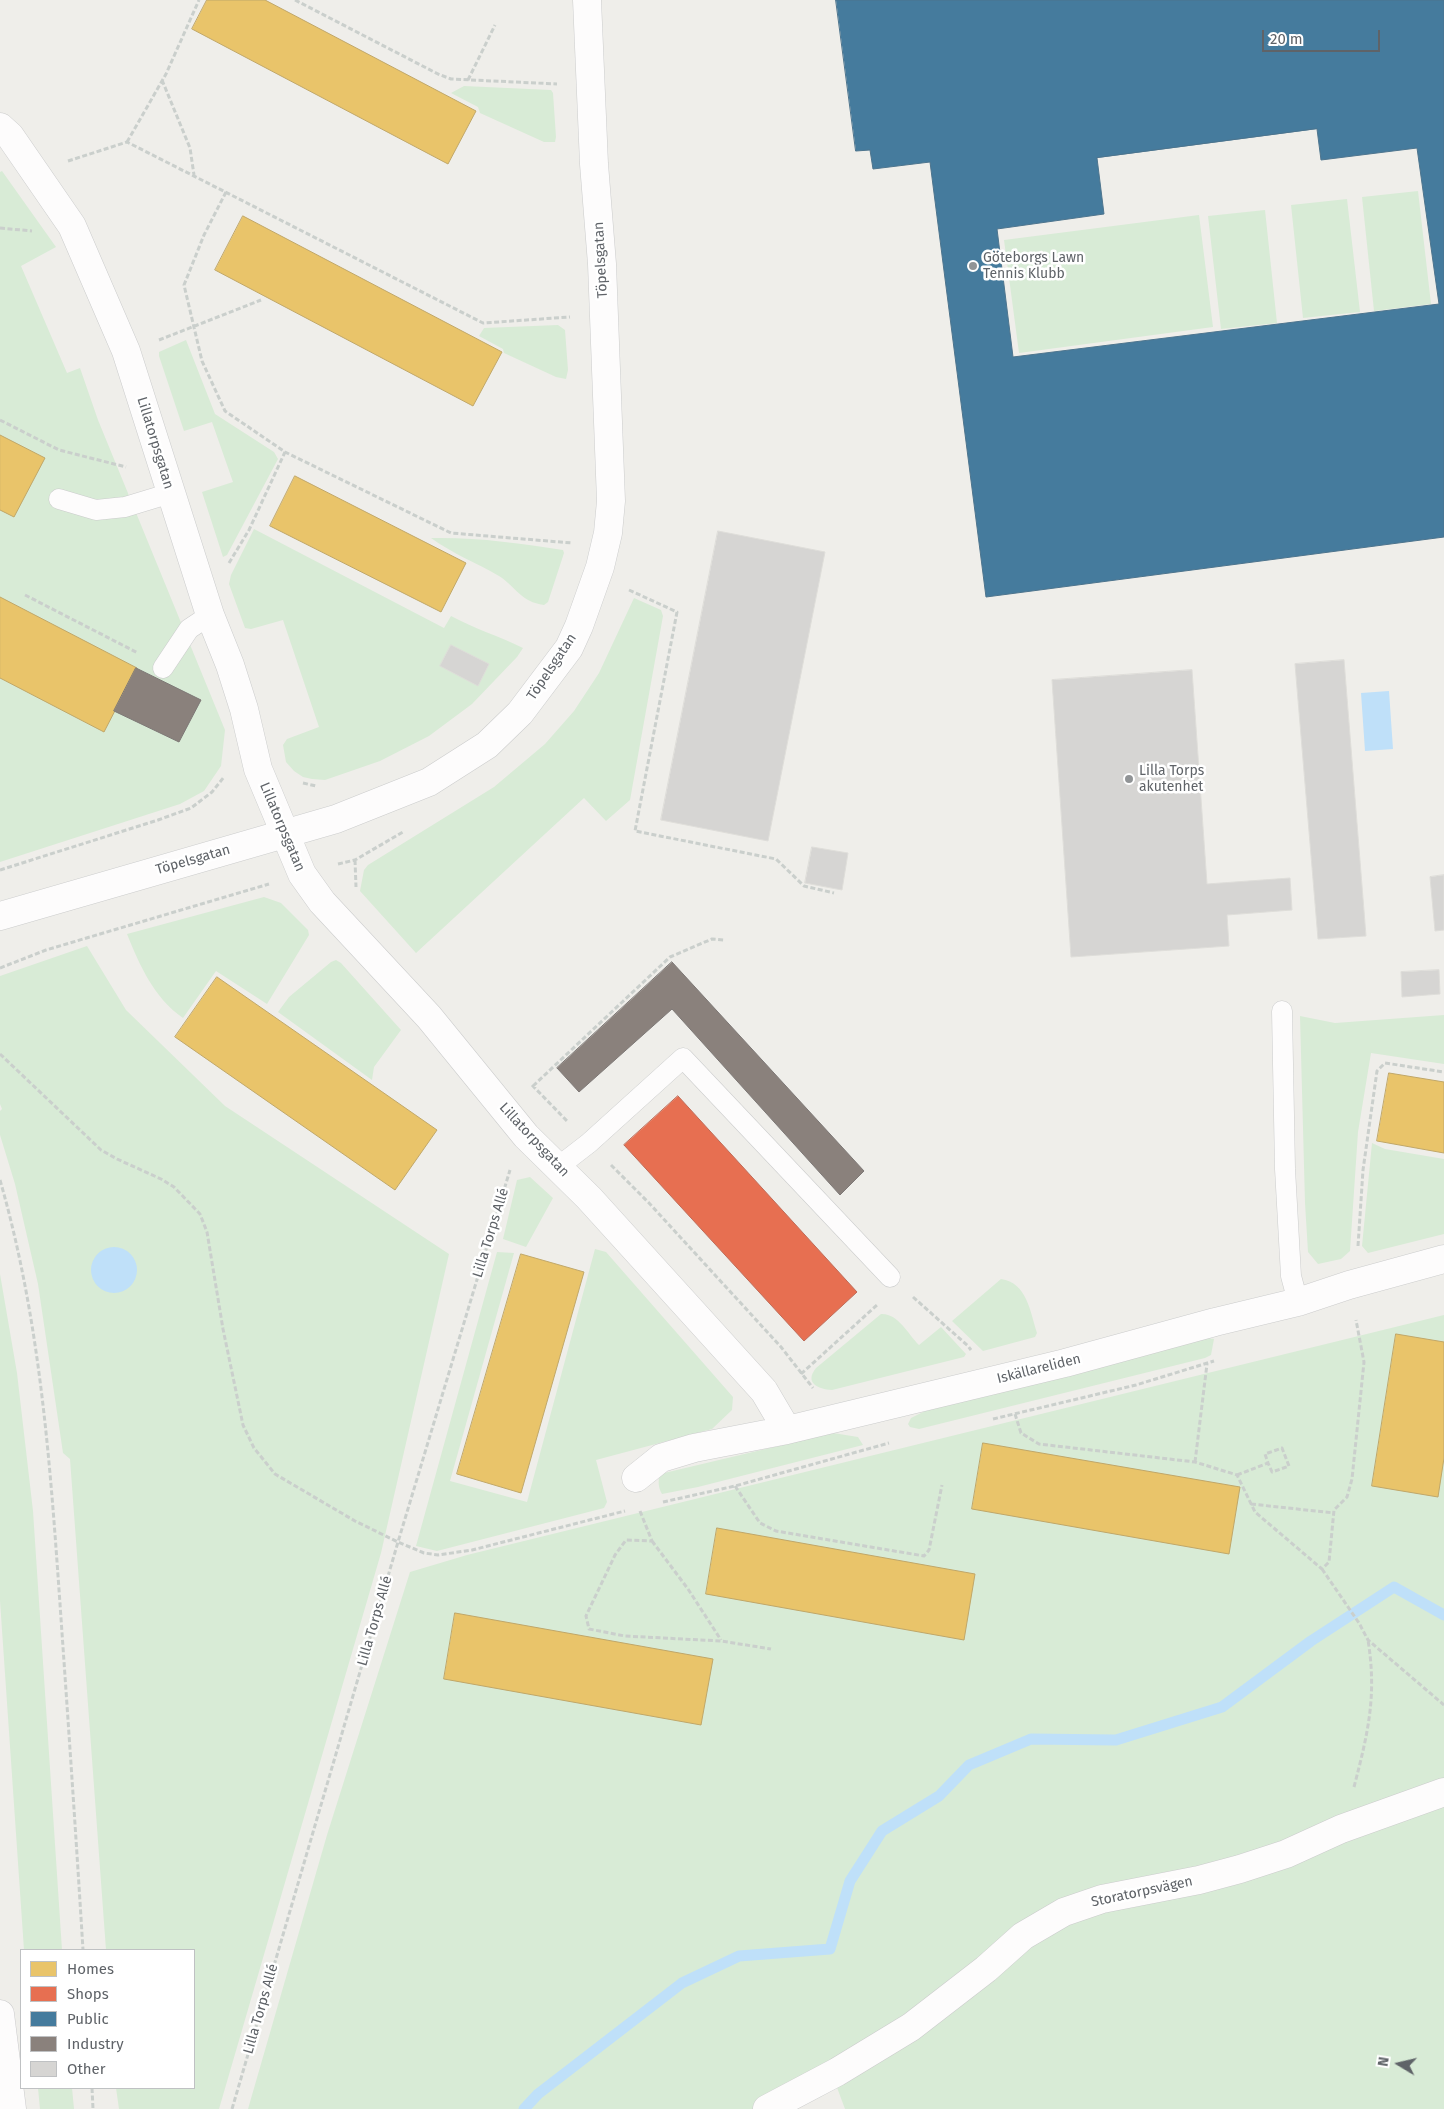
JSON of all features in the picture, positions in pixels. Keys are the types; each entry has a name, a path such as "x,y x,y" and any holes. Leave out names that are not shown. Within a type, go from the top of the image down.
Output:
{"street":[{"name":"Töpelsgatan","path":"0,916 336,819 429,782 487,745 520,713 568,648 579,626 600,567 608,533 612,502 602,264 594,164 587,0"},
{"name":"Lillatorpsgatan","path":"0,127 10,136 72,226 126,351 210,615 230,665 244,709 258,769 302,874 322,902 430,1017 526,1136 589,1198 764,1391 787,1430"},
{"name":"Iskällareliden","path":"636,1478 661,1458 694,1448 787,1430 1056,1366 1215,1322 1298,1302 1349,1285 1444,1259"},
{"name":"Storatorpsvägen","path":"766,2109 837,2072 911,2027 986,1969 1023,1936 1064,1912 1102,1899 1199,1880 1240,1869 1286,1854 1341,1829 1444,1792"},
{"path":"0,2014 12,2109"}],"lane":[{"path":"60,499 96,510 125,507 171,493"},
{"path":"163,668 189,629 210,615"},
{"path":"1282,1011 1284,1169 1291,1276 1298,1302"},
{"path":"558,1167 589,1143 683,1058 894,1281"}],"path":[{"path":"34,171 127,142 162,80 199,0"},
{"path":"295,0 438,74 468,80 563,84"},
{"path":"468,80 495,25"},
{"path":"162,80 190,148 194,176"},
{"path":"127,142 483,323 573,317"},
{"path":"226,192 204,235 184,285 202,361 224,411 285,452 451,533 580,544"},
{"path":"151,344 261,300"},
{"path":"0,420 59,450 142,471 162,465"},
{"path":"200,584 228,565 249,530 285,452"},
{"path":"627,589 677,612 635,830 776,859 804,886 834,893"},
{"path":"24,595 143,656"},
{"path":"0,870 191,808 212,792 227,774 283,765 297,781 313,787 322,785"},
{"path":"0,968 46,950 355,860"},
{"path":"533,1086 670,957 712,939 724,940"},
{"path":"0,1054 101,1150 174,1187 200,1214 207,1232 223,1329 243,1425 254,1448 267,1466 284,1480 398,1542 424,1553 438,1555 472,1550 630,1510"},
{"path":"1358,1249 1363,1170 1377,1072 1385,1062 1444,1072"},
{"name":"Lilla Torps Allé","path":"232,2109 398,1542 514,1157 526,1136"},
{"path":"0,1180 22,1267 39,1368 52,1490 83,1949"},
{"path":"801,1374 894,1281 968,1346 975,1357"},
{"path":"1322,1569 1329,1562 1334,1510 1347,1497 1352,1479 1364,1362 1349,1285"},
{"path":"986,1420 1136,1385 1207,1364 1214,1360"},
{"path":"1194,1462 1207,1364"},
{"path":"1015,1414 1021,1433 1039,1444 1194,1462 1237,1475 1268,1463"},
{"path":"658,1503 735,1486 894,1442"},
{"path":"1282,1448 1289,1466 1272,1472 1268,1463 1265,1454 1282,1448"},
{"path":"1237,1475 1255,1512 1322,1569 1359,1623 1368,1640 1372,1665 1371,1712 1362,1754 1341,1829"},
{"path":"735,1486 760,1524 776,1531 924,1556 929,1550 942,1485"},
{"path":"1251,1504 1334,1513"},
{"path":"639,1508 652,1541 688,1589 721,1641"},
{"path":"652,1541 626,1540 615,1555 586,1616 589,1628 625,1636 721,1641 771,1649"},
{"path":"1368,1640 1444,1705"},
{"path":"92,2089 93,2109"}],"green space":[{"path":"464,86 551,90 553,93 555,142 544,142 480,113 478,107 451,93"},
{"path":"2,171 56,247 21,266 67,373 80,368 98,420 225,730 221,766 204,791 180,804 0,862 0,172"},
{"path":"1418,191 1431,304 1374,311 1362,197"},
{"path":"1347,199 1360,312 1303,318 1291,205"},
{"path":"1265,210 1277,323 1221,329 1208,216"},
{"path":"1199,215 1213,327 1019,353 1004,240"},
{"path":"558,325 565,330 568,370 566,379 556,377 504,353 503,349 479,336 484,328"},
{"path":"186,340 215,414 274,452 278,459 227,555 223,557 202,492 233,482 212,422 184,431 159,356 159,352"},
{"path":"254,529 444,628 451,616 523,648 517,657 472,704 429,736 380,761 325,780 303,777 286,762 283,745 287,739 319,727 283,620 251,629 245,628 229,584 231,575"},
{"path":"431,538 464,538 514,543 563,550 564,553 548,602 544,605 530,601 499,576"},
{"path":"634,598 661,610 663,616 630,800 606,821 584,798 416,953 360,891 364,870 368,865 494,787 545,744 574,711 599,673"},
{"path":"264,897 281,903 308,930 309,935 267,1004 216,971 183,1018 156,991 137,958 127,934"},
{"path":"87,946 126,1010 225,1106 449,1254 381,1553 219,2109 119,2109 116,2089 195,2089 195,1949 106,1949 70,1459 63,1453 38,1284 15,1184 0,1135 0,1111 2,1109 0,1104 0,976"},
{"path":"336,960 341,963 401,1030 374,1067 372,1080 278,1012 289,997 331,962"},
{"path":"1444,1015 1444,1064 1371,1053 1358,1132 1350,1251 1341,1259 1318,1264 1308,1252 1300,1016 1335,1023"},
{"path":"1372,1143 1385,1149 1444,1159 1444,1234 1368,1253 1362,1246"},
{"path":"530,1177 553,1198 526,1247 503,1239 517,1180"},
{"path":"595,1249 606,1252 733,1397 732,1410 712,1429 596,1460 607,1502 604,1508 437,1551 416,1546 497,1252 514,1253 450,1481 527,1502"},
{"path":"0,1274 17,1373 33,1511 62,1949 24,1949 0,1601"},
{"path":"1001,1279 1017,1286 1022,1292 1037,1333 1035,1337 983,1351 952,1321"},
{"path":"881,1314 898,1320 919,1345 941,1327 966,1354 964,1357 832,1390 818,1387 814,1384 811,1378 816,1368"},
{"path":"1444,1315 1444,2109 845,2109 829,2066 790,2109 248,2109 327,1835 410,1572 467,1555"},
{"path":"1208,1338 1214,1339 1211,1355 1205,1358 919,1429 910,1427 908,1424 911,1418 925,1411"},
{"path":"833,1433 858,1437 863,1445 698,1487 662,1494 660,1489 660,1474"},
{"path":"38,2089 72,2089 74,2109 40,2109"}],"water":[{"path":"1389,691 1393,749 1365,751 1361,693"},
{"path":"119,1247 131,1253 136,1261 136,1279 131,1287 123,1292 109,1293 97,1287 92,1279 91,1265 97,1253 105,1248"}],"building: Homes":[{"path":"207,0 265,0 476,111 448,164 192,29"},
{"path":"243,216 502,352 473,406 215,270"},
{"path":"0,435 45,458 14,517 0,510"},
{"path":"295,476 466,563 441,612 270,526"},
{"path":"0,597 137,668 104,732 0,678"},
{"path":"217,977 437,1130 395,1190 175,1037"},
{"path":"1389,1073 1444,1082 1444,1153 1377,1141"},
{"path":"521,1254 584,1272 521,1493 457,1474"},
{"path":"1396,1334 1444,1342 1444,1458 1438,1497 1372,1486"},
{"path":"983,1443 1240,1487 1229,1554 972,1509"},
{"path":"717,1528 975,1574 964,1640 706,1594"},
{"path":"455,1613 713,1659 701,1725 444,1679"}],"building: Shops":[{"path":"678,1096 857,1292 804,1341 624,1145"}],"building: Public":[{"name":"Göteborgs Lawn Tennis Klubb","path":"836,0 1444,0 1444,537 986,597 930,162 873,169 870,150 856,151","holes":["1317,129 1321,160 1417,148 1439,304 1013,357 997,229 1104,214 1097,158"]}],"building: Industry":[{"path":"136,668 201,700 179,742 114,711"},
{"path":"672,962 864,1171 840,1195 672,1009 579,1092 557,1068"}],"building: Other":[{"path":"718,531 825,552 768,841 661,820"},
{"path":"451,645 489,664 478,686 440,666"},
{"path":"1344,660 1366,936 1318,939 1295,664"},
{"name":"Lilla Torps akutenhet","path":"1192,670 1207,884 1290,878 1292,910 1227,915 1229,946 1071,957 1052,680"},
{"path":"812,847 848,853 842,890 805,883"},
{"path":"1444,875 1444,930 1435,931 1430,877"},
{"path":"1439,970 1440,994 1402,997 1401,972"}],"waterway":[{"path":"524,2109 538,2094 682,1983 739,1956 830,1949 850,1881 882,1831 939,1796 969,1765 1031,1739 1116,1740 1222,1707 1311,1641 1394,1587 1444,1615"}],"place":[{"name":"Göteborgs Lawn Tennis Klubb","path":"973,266"},
{"name":"Lilla Torps akutenhet","path":"1129,779"}]}
